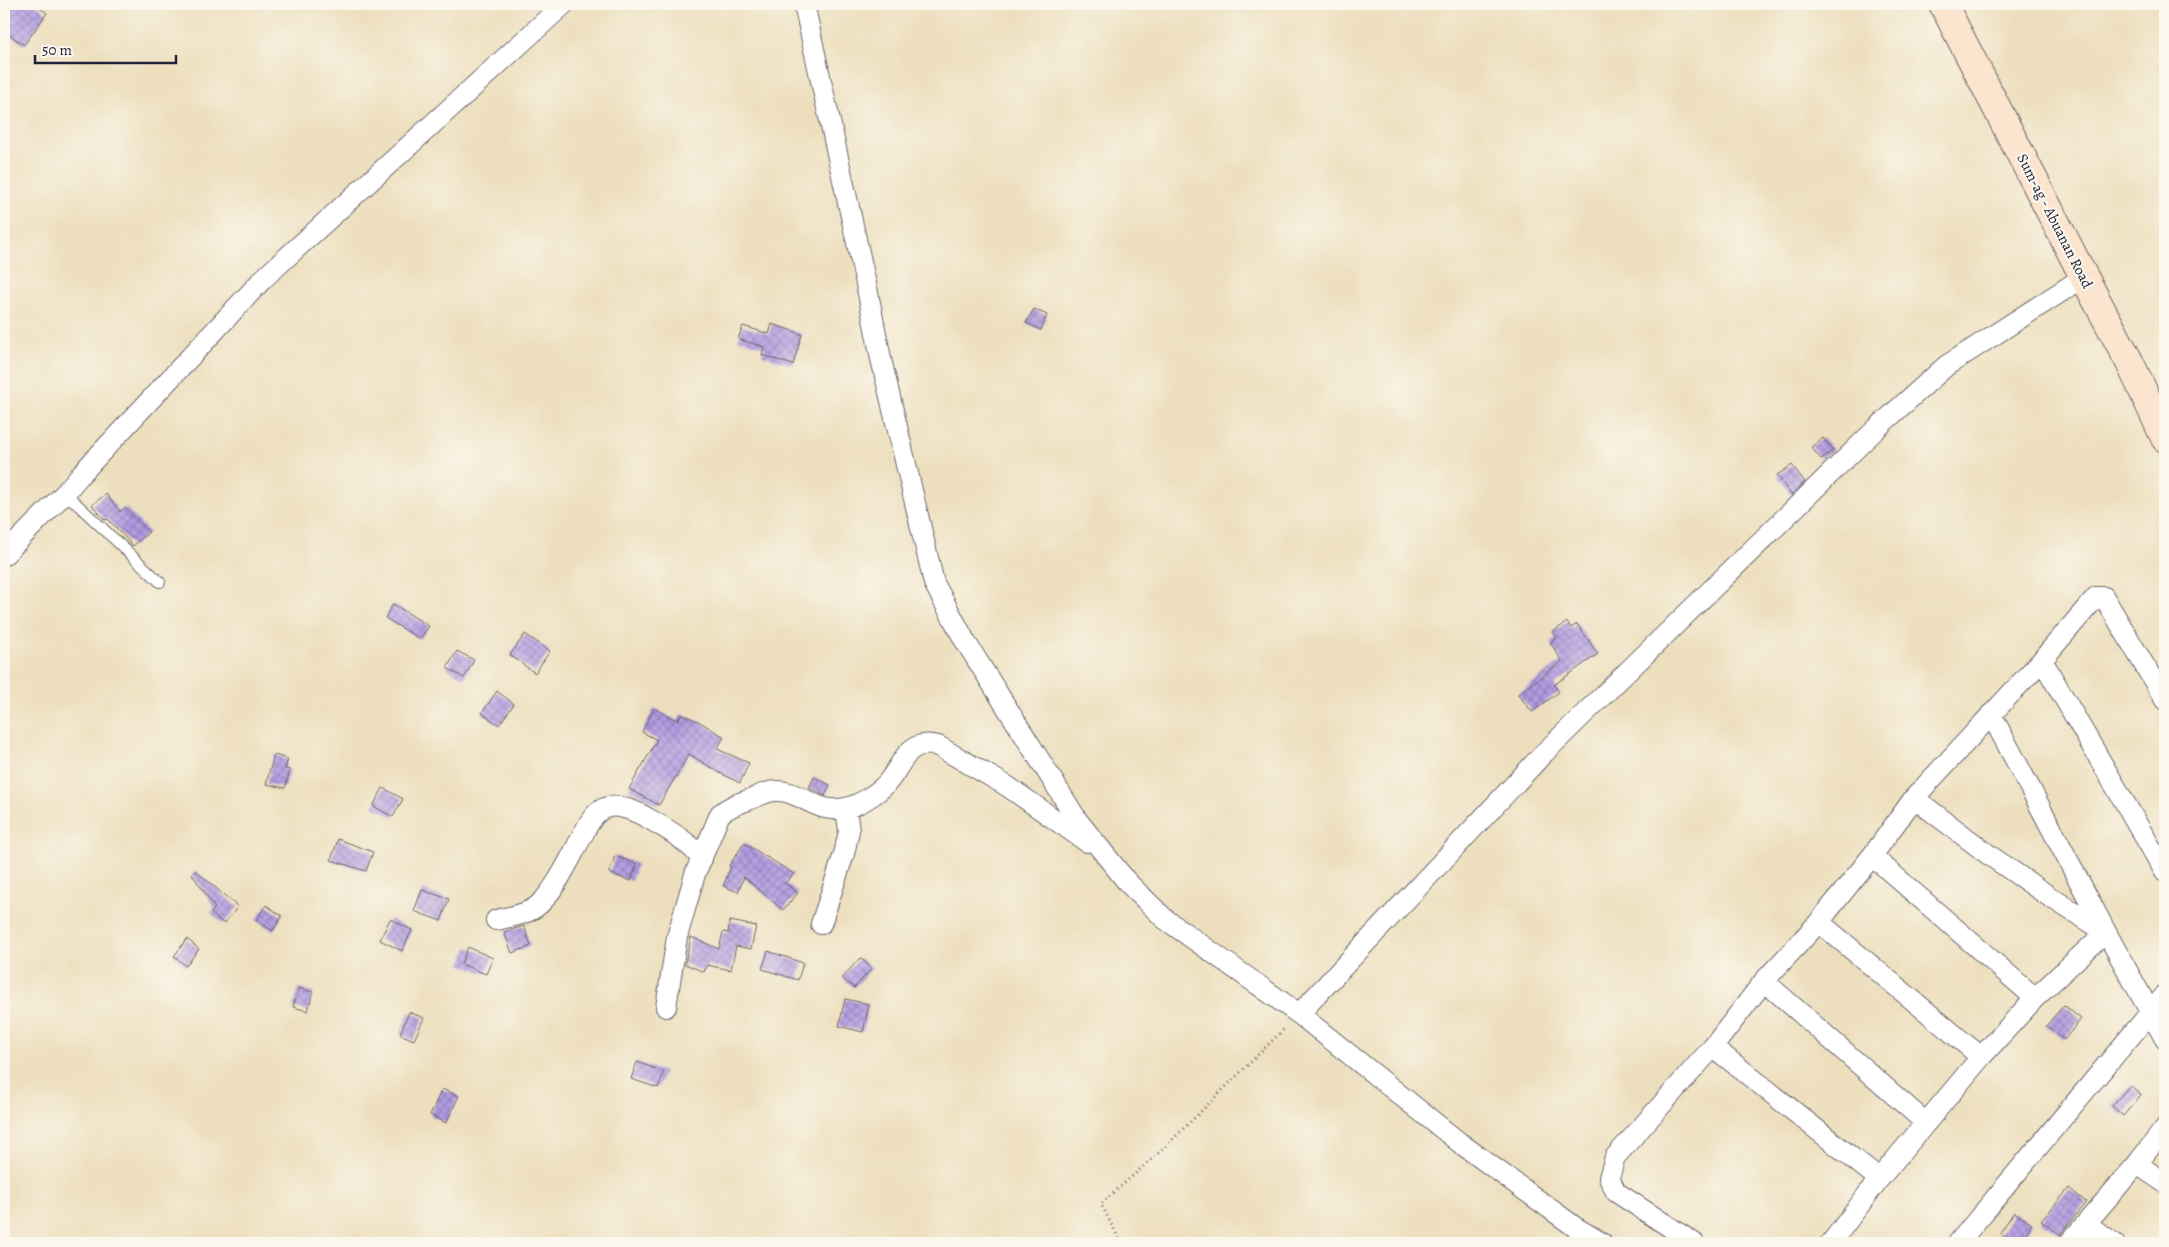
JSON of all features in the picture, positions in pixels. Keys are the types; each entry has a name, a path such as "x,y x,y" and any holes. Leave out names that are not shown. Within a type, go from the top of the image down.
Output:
{"main road":[{"name":"Sum-ag - Abuanan Road","path":"1943,4 2130,363 2165,438"}],"street":[{"path":"4,555 65,494 82,473 263,279 564,4"},
{"path":"804,4 868,293 880,359 934,583 965,642 1078,821 1128,883 1165,920 1299,1014 1460,1142 1575,1226 1602,1243"},
{"path":"1299,1014 1544,753 1876,429 1946,366 2084,277"},
{"path":"1694,1243 1616,1192 1609,1178 1615,1158 1713,1047 1764,982 1819,922 1872,856 1914,798 2042,660 2096,597 2104,597 2165,700"},
{"path":"2042,660 2165,872"},
{"path":"1991,714 2106,932 2165,1039"},
{"path":"666,1007 677,937 695,874 720,814 727,808 766,792 783,791 828,810 846,808 861,802 882,788 906,754 915,746 931,744 938,746 1007,786 1101,851"},
{"path":"1914,798 1989,855 2050,897 2106,932"},
{"path":"496,920 534,909 541,903 566,866 592,818 600,810 610,806 631,810 644,815 693,847 702,859"},
{"path":"821,924 849,831 846,808"},
{"path":"1872,856 2035,998"},
{"path":"1819,922 1981,1056"},
{"path":"1831,1243 1879,1179 1981,1056 2035,998 2106,932"},
{"path":"1764,982 1926,1123"},
{"path":"1958,1243 2165,995"},
{"path":"1713,1047 1879,1179"},
{"path":"2069,1243 2138,1164 2165,1128"},
{"path":"2138,1164 2165,1183"},
{"path":"2086,1224 2114,1243"}],"lane":[{"path":"65,494 160,582"}],"path":[{"path":"1121,1243 1101,1204 1164,1148 1299,1014"}],"building":[{"path":"4,4 34,4 47,13 24,45 4,31"},
{"path":"1034,309 1047,315 1041,330 1026,323"},
{"path":"772,324 802,334 793,365 762,355 764,347 738,339 743,326 769,334"},
{"path":"1823,438 1833,450 1821,459 1811,447"},
{"path":"1792,465 1805,482 1791,495 1777,475"},
{"path":"106,494 120,512 125,507 149,532 133,546 92,505"},
{"path":"393,604 429,626 420,639 385,618"},
{"path":"1567,622 1571,628 1577,624 1598,654 1554,685 1559,692 1532,712 1518,694 1562,661 1550,642 1557,638 1553,632"},
{"path":"525,634 550,651 535,673 510,655"},
{"path":"457,651 474,660 464,678 447,668"},
{"path":"497,691 514,704 499,725 482,713"},
{"path":"654,708 678,721 681,714 700,722 724,737 717,749 749,763 740,783 689,754 659,805 629,789 657,740 642,732"},
{"path":"274,755 288,759 285,769 290,770 285,788 266,784"},
{"path":"814,777 830,785 825,796 809,788"},
{"path":"383,788 403,799 393,817 373,806"},
{"path":"338,839 373,852 366,871 331,860"},
{"path":"744,843 794,874 785,883 798,893 783,910 744,877 738,892 723,886 731,867 729,866"},
{"path":"615,856 637,864 631,881 609,873"},
{"path":"196,871 238,907 224,924 211,913 215,908 192,874"},
{"path":"422,890 449,899 441,921 414,911"},
{"path":"266,905 282,916 273,931 256,920"},
{"path":"390,919 412,930 402,951 380,940"},
{"path":"730,921 756,926 751,949 736,946 731,970 707,965 704,972 685,964 691,937 719,949 723,932 728,933"},
{"path":"524,926 531,946 512,953 504,932"},
{"path":"187,939 199,949 186,966 174,956"},
{"path":"468,947 493,958 486,974 461,964"},
{"path":"768,951 803,963 798,980 762,969"},
{"path":"860,958 872,968 854,988 842,978"},
{"path":"299,988 313,992 308,1011 293,1007"},
{"path":"845,999 869,1004 863,1032 839,1026"},
{"path":"2064,1005 2081,1019 2064,1040 2046,1026"},
{"path":"409,1012 424,1018 414,1040 400,1034"},
{"path":"637,1062 664,1072 658,1088 631,1079"},
{"path":"2130,1085 2141,1095 2123,1116 2112,1106"},
{"path":"442,1089 459,1096 446,1123 430,1115"},
{"path":"2069,1188 2086,1202 2060,1235 2041,1221"},
{"path":"2014,1212 2032,1224 2019,1243 2000,1233"}]}
